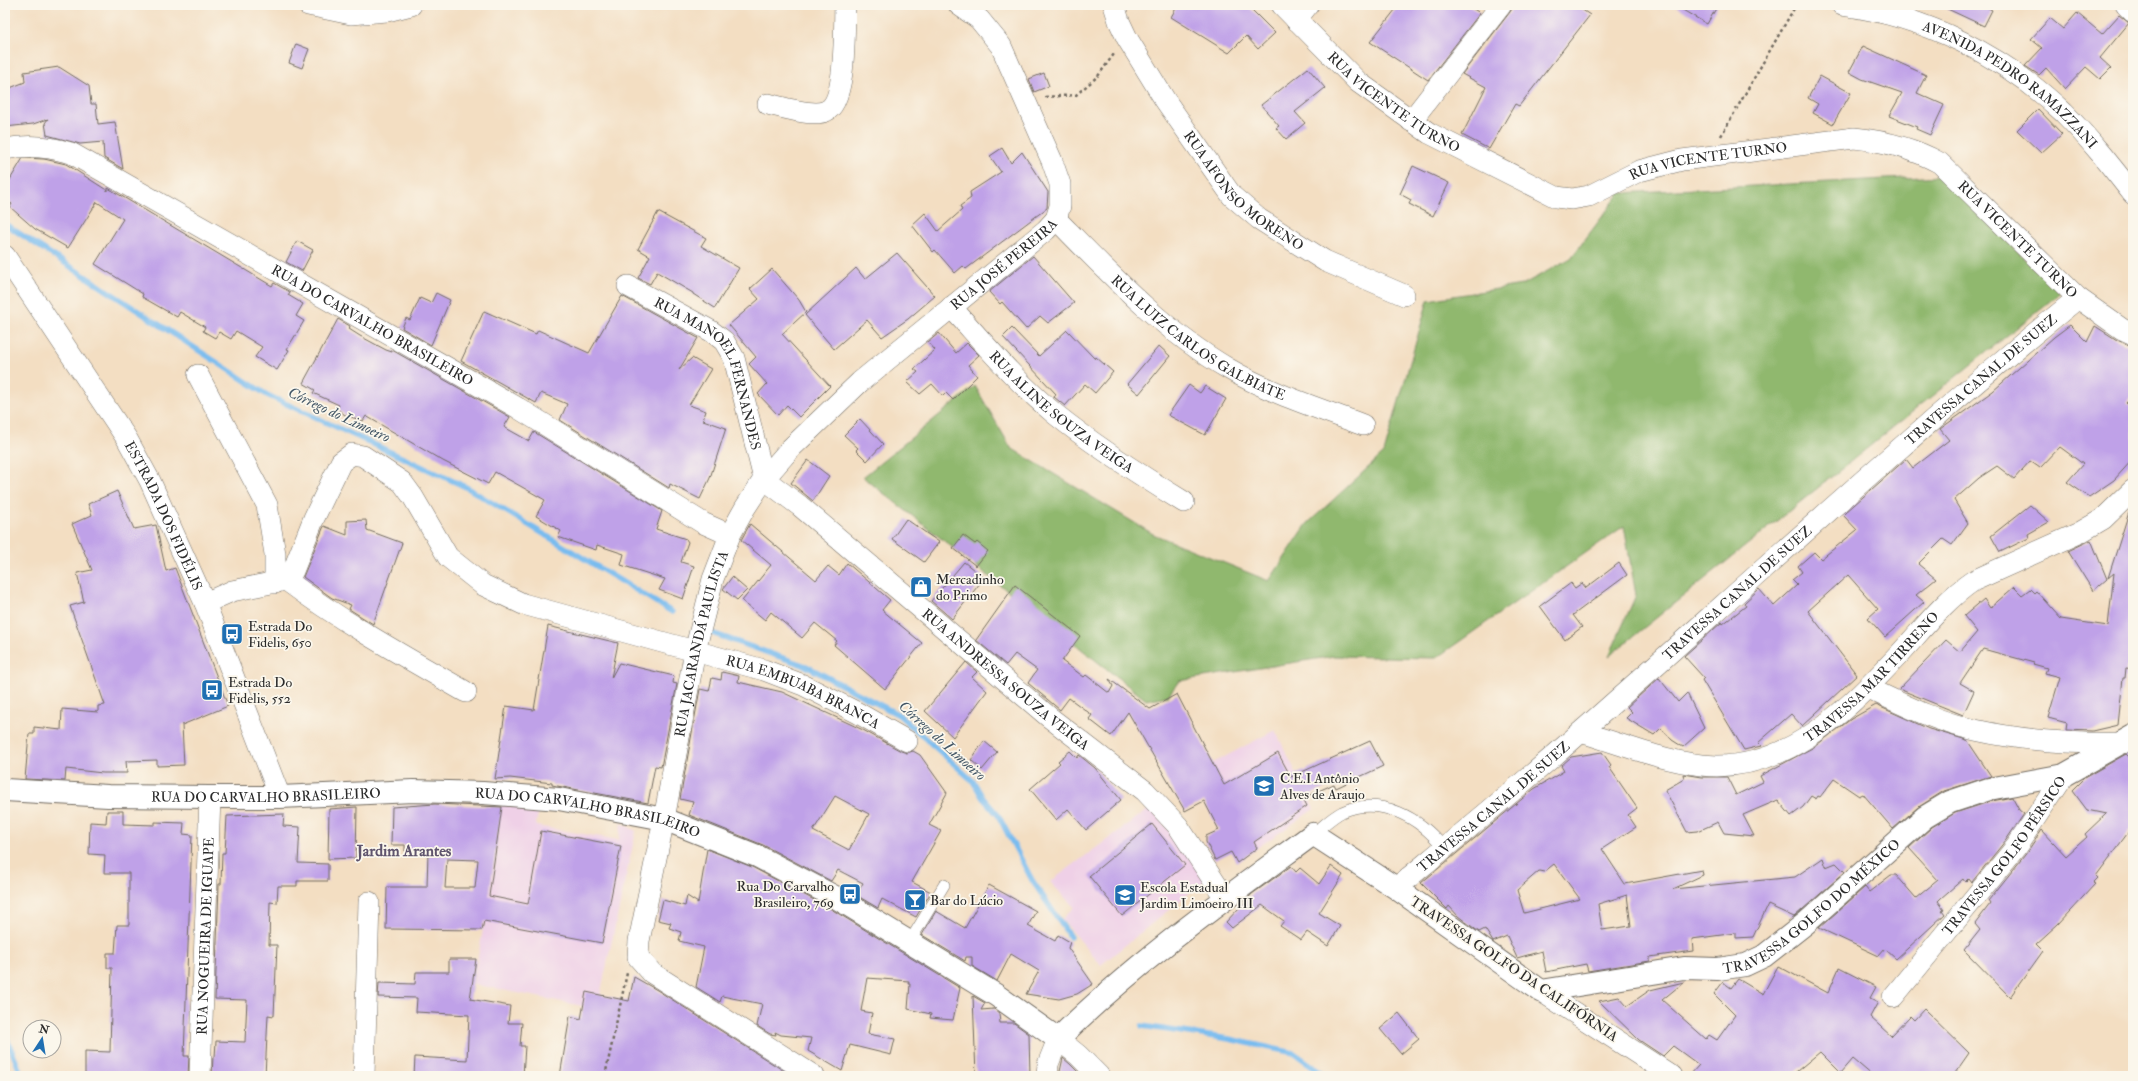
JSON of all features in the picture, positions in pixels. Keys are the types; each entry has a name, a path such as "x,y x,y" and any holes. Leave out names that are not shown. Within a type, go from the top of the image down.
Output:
{"street":[{"path":"308,5 351,14 388,12 411,5"},
{"path":"768,104 814,113 825,112 832,107 839,96 841,83 845,5"},
{"path":"959,5 979,19 1002,46 1023,93"},
{"path":"1114,5 1119,21 1127,38"},
{"name":"RUA VICENTE TURNO","path":"1282,5 1302,12 1358,82 1411,121 1429,133 1556,197 1572,199 1589,196 1639,171 1655,166 1709,157 1854,138 1881,140 1924,154 1940,163 2078,298 2122,329 2133,334"},
{"path":"1411,121 1502,5"},
{"name":"AVENIDA PEDRO RAMAZZANI","path":"1842,5 1891,15 1930,27 1975,47 2020,75 2065,114 2102,155 2133,194"},
{"path":"2126,5 2133,12"},
{"name":"RUA AFONSO MORENO","path":"1127,38 1164,100 1232,196 1259,219 1325,261 1404,295"},
{"name":"RUA JOSÉ PEREIRA","path":"764,479 790,449 860,382 1046,230 1056,219 1060,206 1060,184 1052,161 1023,93"},
{"name":"RUA DO CARVALHO BRASILEIRO","path":"5,149 23,145 53,148 71,153 518,408 703,523 730,535"},
{"name":"RUA LUIZ CARLOS GALBIATE","path":"1056,219 1151,312 1192,346 1230,370 1264,386 1363,425"},
{"name":"ESTRADA DOS FIDÉLIS","path":"5,256 127,439 153,487 205,603 280,797"},
{"name":"RUA MANOEL FERNANDES","path":"628,286 711,331 724,341 734,358 764,479"},
{"name":"TRAVESSA CANAL DE SUEZ","path":"1396,888 1581,732 1784,549 1956,400 2078,298"},
{"name":"RUA ALINE SOUZA VEIGA","path":"951,307 1005,365 1054,413 1121,463 1184,502"},
{"path":"198,375 267,505 280,581"},
{"name":"RUA EMBUABA BRANCA","path":"280,581 293,571 314,518 341,462 352,454 363,456 402,482 413,497 448,557 483,585 523,604 696,644 803,685 907,741"},
{"name":"RUA JACARANDÁ PAULISTA","path":"638,957 639,940 664,819 696,644 714,579 730,535 764,479"},
{"name":"RUA ANDRESSA SOUZA VEIGA","path":"764,479 800,506 1043,712 1145,791 1178,826 1226,898"},
{"name":"TRAVESSA MAR TIRRENO","path":"1581,732 1674,760 1701,765 1728,766 1748,764 1772,756 1795,745 1826,724 1868,688 1945,605 1972,581 2048,548 2103,519 2133,490"},
{"path":"205,603 232,591 280,581 366,634 466,692"},
{"path":"1868,688 1918,711 1973,730 2042,741 2081,744 2128,739"},
{"name":"TRAVESSA GOLFO PÉRSICO","path":"1893,997 2016,847 2064,775 2128,739"},
{"name":"TRAVESSA GOLFO DO MÉXICO","path":"1541,991 1684,968 1718,969 1745,965 1764,956 1806,923 1925,817 1950,802 1984,791 2064,775"},
{"name":"RUA DO CARVALHO BRASILEIRO","path":"5,790 108,796 210,797 280,797 413,791 483,793 559,799 664,819 757,856 837,898 910,941 996,995 1058,1039 1078,1055 1099,1076"},
{"name":"RUA NOGUEIRA DE IGUAPE","path":"200,1076 210,797"},
{"path":"1047,1076 1048,1064 1058,1039 1088,1009 1134,969 1226,898 1313,834"},
{"name":"TRAVESSA GOLFO DA CALIFÓRNIA","path":"1313,834 1396,888 1541,991 1672,1076"},
{"path":"364,1076 369,902"},
{"path":"638,957 652,973 814,1076"}],"lane":[{"path":"1313,834 1342,813 1358,807 1380,805 1398,812 1419,824 1434,836 1444,848"},
{"path":"910,941 944,885"}],"path":[{"path":"1709,157 1796,5"},
{"path":"1023,93 1047,97 1076,95 1098,76 1127,38"},
{"path":"605,1076 625,977 630,966 638,957"}],"shaded area":[{"name":"C.E.I Antônio Alves de Araujo","path":"1275,730 1314,809 1257,848 1213,763"},
{"path":"502,804 538,810 536,826 619,840 621,823 636,831 597,1009 473,984 495,864"},
{"name":"Escola Estadual Jardim Limoeiro III","path":"1150,808 1209,877 1101,965 1062,919 1074,907 1050,882"}],"green space":[{"path":"1942,176 2060,293 1609,656 1636,595 1624,526 1436,658 1334,656 1179,681 1168,696 1146,700 863,477 975,386 1011,448 1153,534 1269,581 1307,524 1384,453 1428,300 1522,285 1571,258 1620,193"}],"building":[{"path":"1178,5 1247,5 1275,33 1258,49 1246,36 1229,53 1171,17"},
{"path":"1399,5 1467,5 1480,13 1428,80 1370,42"},
{"path":"1514,5 1575,5 1590,15 1519,106 1515,104 1489,149 1462,135 1486,87 1462,74"},
{"path":"1674,5 1718,5 1707,24"},
{"path":"1939,5 1983,5 1992,10 1984,26"},
{"path":"2077,13 2102,34 2119,15 2129,23 2100,58 2111,68 2100,79 2086,67 2065,89 2046,68 2039,75 2025,66 2042,48 2031,39 2050,18 2063,29"},
{"path":"296,44 309,49 302,68 289,63"},
{"path":"1863,46 1926,75 1917,93 1944,105 1930,135 1916,129 1917,127 1889,116 1902,93 1862,79 1849,72"},
{"path":"59,67 89,86 91,104 96,104 98,124 115,122 123,169 104,158 103,142 80,144 47,135 45,123 48,119 33,124 5,127 5,90 25,82 24,72"},
{"path":"1308,68 1325,88 1295,112 1305,123 1286,139 1276,128 1279,126 1261,105"},
{"path":"1044,73 1049,86 1034,92 1029,79"},
{"path":"1820,76 1851,93 1833,124 1813,113 1818,104 1808,98"},
{"path":"2038,109 2062,134 2041,153 2017,130"},
{"path":"1002,148 1011,163 1022,152 1048,192 1047,208 966,269 963,266 955,273 935,250 933,252 912,225 925,213 938,231 962,210 960,206 971,198 970,192 1001,172 990,156"},
{"path":"23,158 44,159 66,164 108,191 108,188 272,286 274,283 290,292 288,295 303,304 296,316 304,321 287,349 289,350 277,370 255,357 262,347 236,331 231,339 219,332 215,338 203,331 205,327 180,312 177,317 142,297 143,294 95,264 123,219 97,202 68,248 35,229 10,207 12,204 5,198 5,188"},
{"path":"1413,166 1449,183 1433,216 1409,204 1411,200 1400,194"},
{"path":"658,212 706,238 701,246 739,268 715,308 657,272 650,284 638,278 650,256 638,249"},
{"path":"297,241 313,250 302,271 286,262"},
{"path":"897,253 935,296 908,319 882,337 867,320 834,349 805,315 856,268 865,279"},
{"path":"1033,256 1074,303 1048,323 1040,316 1026,329 1002,302 1000,304 989,292"},
{"path":"772,269 799,300 806,312 782,334 830,386 799,417 787,405 778,415 758,394 767,384 749,364 756,357 729,325 759,299 750,289"},
{"path":"436,293 450,300 431,345 402,328 406,318 410,320 420,298 431,303"},
{"path":"622,296 698,338 679,370 692,358 711,369 689,405 706,411 703,420 726,428 710,478 700,499 670,484 669,488 560,420 567,404 541,393 536,403 461,361 484,311 536,334 538,330 589,353"},
{"path":"338,319 350,326 349,329 360,336 386,350 392,352 392,350 510,417 504,427 529,441 534,432 662,511 656,529 686,539 688,542 681,562 694,566 683,599 659,590 665,579 621,565 624,554 597,545 596,550 558,537 561,531 536,516 545,500 522,487 495,472 488,484 443,461 366,416 363,421 345,415 337,409 339,405 313,393 315,390 303,383"},
{"path":"2070,325 2087,342 2095,326 2117,340 2133,347 2133,395 2126,403 2133,408 2133,459 2114,480 2089,497 2067,482 2083,464 2060,447 2040,468 2030,461 2014,479 1997,466 1979,478 1954,500 1968,523 1952,545 1943,539 1918,564 1936,579 1916,595 1924,602 1885,637 1868,618 1878,609 1848,575 1808,611 1857,675 1802,726 1791,714 1758,743 1761,746 1744,750 1702,680 1704,678 1684,656 1722,622 1723,624 1746,606 1744,603 1759,589 1774,606 1797,585 1792,580 1802,572 1798,566 1814,552 1821,559 1857,530 1843,515 1846,512 1906,459 1913,468 1949,440 1940,429 1993,391 2054,337"},
{"path":"1012,328 1039,356 1067,330 1095,359 1096,357 1113,372 1095,393 1085,384 1065,406 1054,397 1056,394 1003,337"},
{"path":"939,333 956,353 967,343 979,355 968,365 977,376 953,400 946,393 943,396 932,384 920,394 907,382 918,372 914,369 935,350 928,342"},
{"path":"1159,346 1170,356 1139,394 1127,384"},
{"path":"1189,385 1200,393 1205,386 1226,399 1205,435 1168,415"},
{"path":"860,419 883,444 867,461 856,450 858,448 844,435"},
{"path":"808,460 829,476 813,501 791,483"},
{"path":"117,491 134,529 156,525 166,571 175,568 228,706 182,725 184,765 157,766 157,760 126,761 127,773 103,773 66,769 65,781 25,779 29,734 34,734 34,727 61,730 62,709 98,712 98,706 105,705 70,606 84,602 77,573 92,570 72,524 92,515 88,504"},
{"path":"2030,505 2049,522 2028,534 2029,538 2000,552 1991,536"},
{"path":"2130,509 2133,510 2133,669 2126,668 2125,678 2123,678 2118,725 2092,731 2066,730 2067,723 2048,718 2060,677 2045,673 2047,668 2033,664 2034,663 1983,649 1960,683 1974,691 1963,715 1899,689 1946,640 1960,652 1977,632 1964,616 1984,599 1990,608 2014,587 2022,595 2030,589 2034,593 2036,591 2061,619 2108,626 2114,573 2108,578"},
{"path":"906,519 939,542 924,562 892,539"},
{"path":"366,520 367,530 402,543 373,624 349,609 351,605 332,598 303,577 324,526 347,535 347,521"},
{"path":"750,524 816,580 828,566 839,575 847,563 890,600 882,610 922,643 885,689 834,645 837,641 815,623 802,638 771,612 765,620 742,601 771,565 741,540"},
{"path":"963,535 975,544 977,542 988,551 976,566 953,548"},
{"path":"2091,540 2107,579 2093,591 2068,551"},
{"path":"964,562 984,578 952,619 931,601"},
{"path":"1619,563 1627,575 1573,615 1582,627 1565,640 1540,606 1571,583 1575,588 1582,583 1586,588"},
{"path":"732,577 747,590 737,600 723,589"},
{"path":"1015,585 1080,636 1062,661 1084,677 1086,675 1109,693 1113,686 1109,679 1150,709 1177,694 1224,785 1278,753 1291,777 1370,741 1383,766 1336,788 1334,784 1303,798 1307,806 1254,842 1257,848 1237,863 1231,852 1215,860 1206,842 1206,836 1219,830 1204,801 1185,811 1128,712 1111,736 1089,719 1092,715 1069,698 1060,710 1028,683 1037,670 1015,654 1006,665 976,640"},
{"path":"548,626 618,643 611,678 619,663 674,676 673,683 677,684 661,767 655,766 648,803 552,785 552,783 510,778 495,779 506,706 534,710"},
{"path":"966,662 977,672 972,677 987,691 953,737 925,711"},
{"path":"722,672 739,676 738,682 782,692 863,730 901,751 907,753 913,751 920,755 947,793 929,825 941,831 912,882 931,892 916,917 882,899 878,908 856,895 863,883 838,870 831,881 763,845 689,815 693,802 680,799 700,689 709,691 712,678 721,680","holes":["835,796 869,814 849,850 813,831"]},
{"path":"1659,678 1678,702 1687,693 1704,728 1683,747 1672,740 1661,728 1654,735 1626,718 1632,712 1627,707"},
{"path":"1876,705 1929,729 1967,740 1991,776 1944,791 1917,808 1893,829 1863,794 1859,796 1834,779 1820,797 1818,796 1816,799 1811,796 1803,807 1791,816 1778,800 1743,815 1754,836 1724,833 1718,822 1698,831 1687,832 1665,790 1684,779 1683,774 1701,777 1727,777 1736,795 1763,782 1760,776 1814,747 1851,719"},
{"path":"984,741 997,752 982,770 971,760"},
{"path":"1070,751 1077,758 1079,755 1095,768 1121,800 1086,830 1068,809 1056,820 1030,789 1060,763 1058,761"},
{"path":"1602,752 1611,765 1609,767 1637,808 1628,815 1636,827 1602,849 1625,884 1702,870 1703,875 1673,889 1795,877 1823,858 1826,867 1836,863 1845,872 1794,917 1768,905 1753,937 1736,938 1736,933 1692,939 1693,951 1650,957 1650,961 1588,971 1586,964 1546,972 1542,951 1517,958 1507,936 1493,942 1485,929 1479,932 1458,916 1449,906 1447,909 1421,883 1534,789 1564,771 1561,766 1571,757","holes":["1554,864 1580,899 1524,913 1517,890 1539,871 1544,872","1627,895 1631,926 1602,930 1598,904"]},
{"path":"2126,754 2133,761 2133,826 2096,876 2098,878 2093,883 2095,884 2058,924 2036,944 2043,951 2010,997 1964,950 1980,930 1975,924 1990,904 1988,901 2025,855 2042,830 2066,856 2087,837 2085,834 2106,814 2087,810 2072,790 2084,778"},
{"path":"2012,797 2019,810 2024,814 2006,840 1972,882 1969,878 1965,882 1963,879 1938,901 1944,909 1942,910 1945,914 1896,959 1885,949 1879,956 1819,928 1865,887 1869,892 1891,875 1896,875 1916,898 1938,880 1909,848 1932,827 1955,813 1992,801"},
{"path":"435,804 502,807 489,896 528,904 541,831 621,846 602,943 484,921 482,930 386,929 387,887 427,887 428,852 405,851 405,845 391,845 392,807","holes":["447,859 478,860 475,888 445,888"]},
{"path":"357,807 356,858 328,859 329,809"},
{"path":"107,811 123,811 123,824 155,825 155,822 184,823 183,834 192,835 184,1056 189,1056 188,1076 85,1076 85,1051 110,1052 112,968 107,968 107,953 115,953 117,925 129,925 129,873 104,873 105,855 89,854 90,822 106,823"},
{"path":"284,814 283,826 300,827 298,863 328,864 328,881 297,881 297,886 278,886 277,903 270,902 269,945 277,945 274,1016 268,1015 265,1076 212,1076 216,1041 245,1042 247,1000 215,999 219,884 221,884 222,853 225,853 227,816"},
{"path":"1152,824 1185,865 1122,916 1089,876"},
{"path":"707,849 752,867 831,909 960,988 953,1020 930,1018 931,1014 908,1009 909,981 867,978 861,1011 872,1013 868,1034 895,1039 891,1055 850,1045 842,1071 808,1051 811,1038 781,1035 775,1032 776,1035 770,1034 757,1026 762,1004 722,996 720,1002 696,987 704,947 679,941 681,932 669,928 671,923 658,920 663,900 685,906 687,896 698,903"},
{"path":"1291,866 1296,872 1300,868 1319,884 1331,866 1343,875 1319,913 1340,926 1328,946 1307,932 1301,940 1280,926 1284,921 1262,905 1232,928 1226,922 1252,894"},
{"path":"989,885 1036,911 1028,926 1055,941 1058,935 1070,942 1068,948 1093,984 1077,994 1059,999 1026,994 1039,971 1011,954 997,981 972,966 972,957 966,957 965,961 922,935 936,911 965,928"},
{"path":"449,959 476,959 470,999 510,1006 508,1023 522,1023 520,1046 525,1046 523,1076 414,1076 415,1057 467,1060 469,1015 416,1012 417,998 378,997 379,983 415,984 416,972 449,972"},
{"path":"1778,966 1828,993 1839,968 1876,987 1870,998 1878,1002 1870,1017 1891,1036 1910,1016 1914,1020 1924,1009 1969,1053 1953,1076 1873,1076 1853,1059 1841,1073 1820,1052 1791,1076 1689,1076 1699,1065 1673,1046 1663,1056 1639,1040 1599,1001 1619,997 1627,1006 1650,990 1684,982 1662,1000 1706,1039 1709,1035 1717,1040 1735,1015 1714,994 1723,982 1731,988 1738,979 1763,994"},
{"path":"634,977 792,1076 560,1076 570,1016 581,1019 586,992 629,1001"},
{"path":"973,996 985,1003 981,1010 994,1009 999,1013 1000,1023 1014,1023 1029,1034 1030,1076 976,1076"},
{"path":"1399,1013 1419,1039 1401,1054 1380,1029"},
{"path":"1063,1058 1070,1064 1082,1076 1059,1076"}],"waterway":[{"name":"Córrego do Limoeiro","path":"5,224 267,395 466,487 672,612"},
{"name":"Córrego do Limoeiro","path":"709,632 806,666 899,715 973,781 983,798 998,815 1032,880 1070,937"},
{"path":"1142,1026 1229,1039 1294,1053 1327,1076"},
{"path":"5,1034 22,1076"}],"place":[{"name":"Mercadinho do Primo","path":"921,587"},
{"name":"Estrada Do Fidelis, 650","path":"232,634"},
{"name":"Estrada Do Fidelis, 552","path":"212,690"},
{"name":"C.E.I Antônio Alves de Araujo","path":"1264,786"},
{"name":"Rua Do Carvalho Brasileiro, 769","path":"850,894"},
{"name":"Escola Estadual Jardim Limoeiro III","path":"1125,895"},
{"name":"Bar do Lúcio","path":"915,900"}],"district":[{"name":"Jardim Arantes","path":"404,851"}]}
